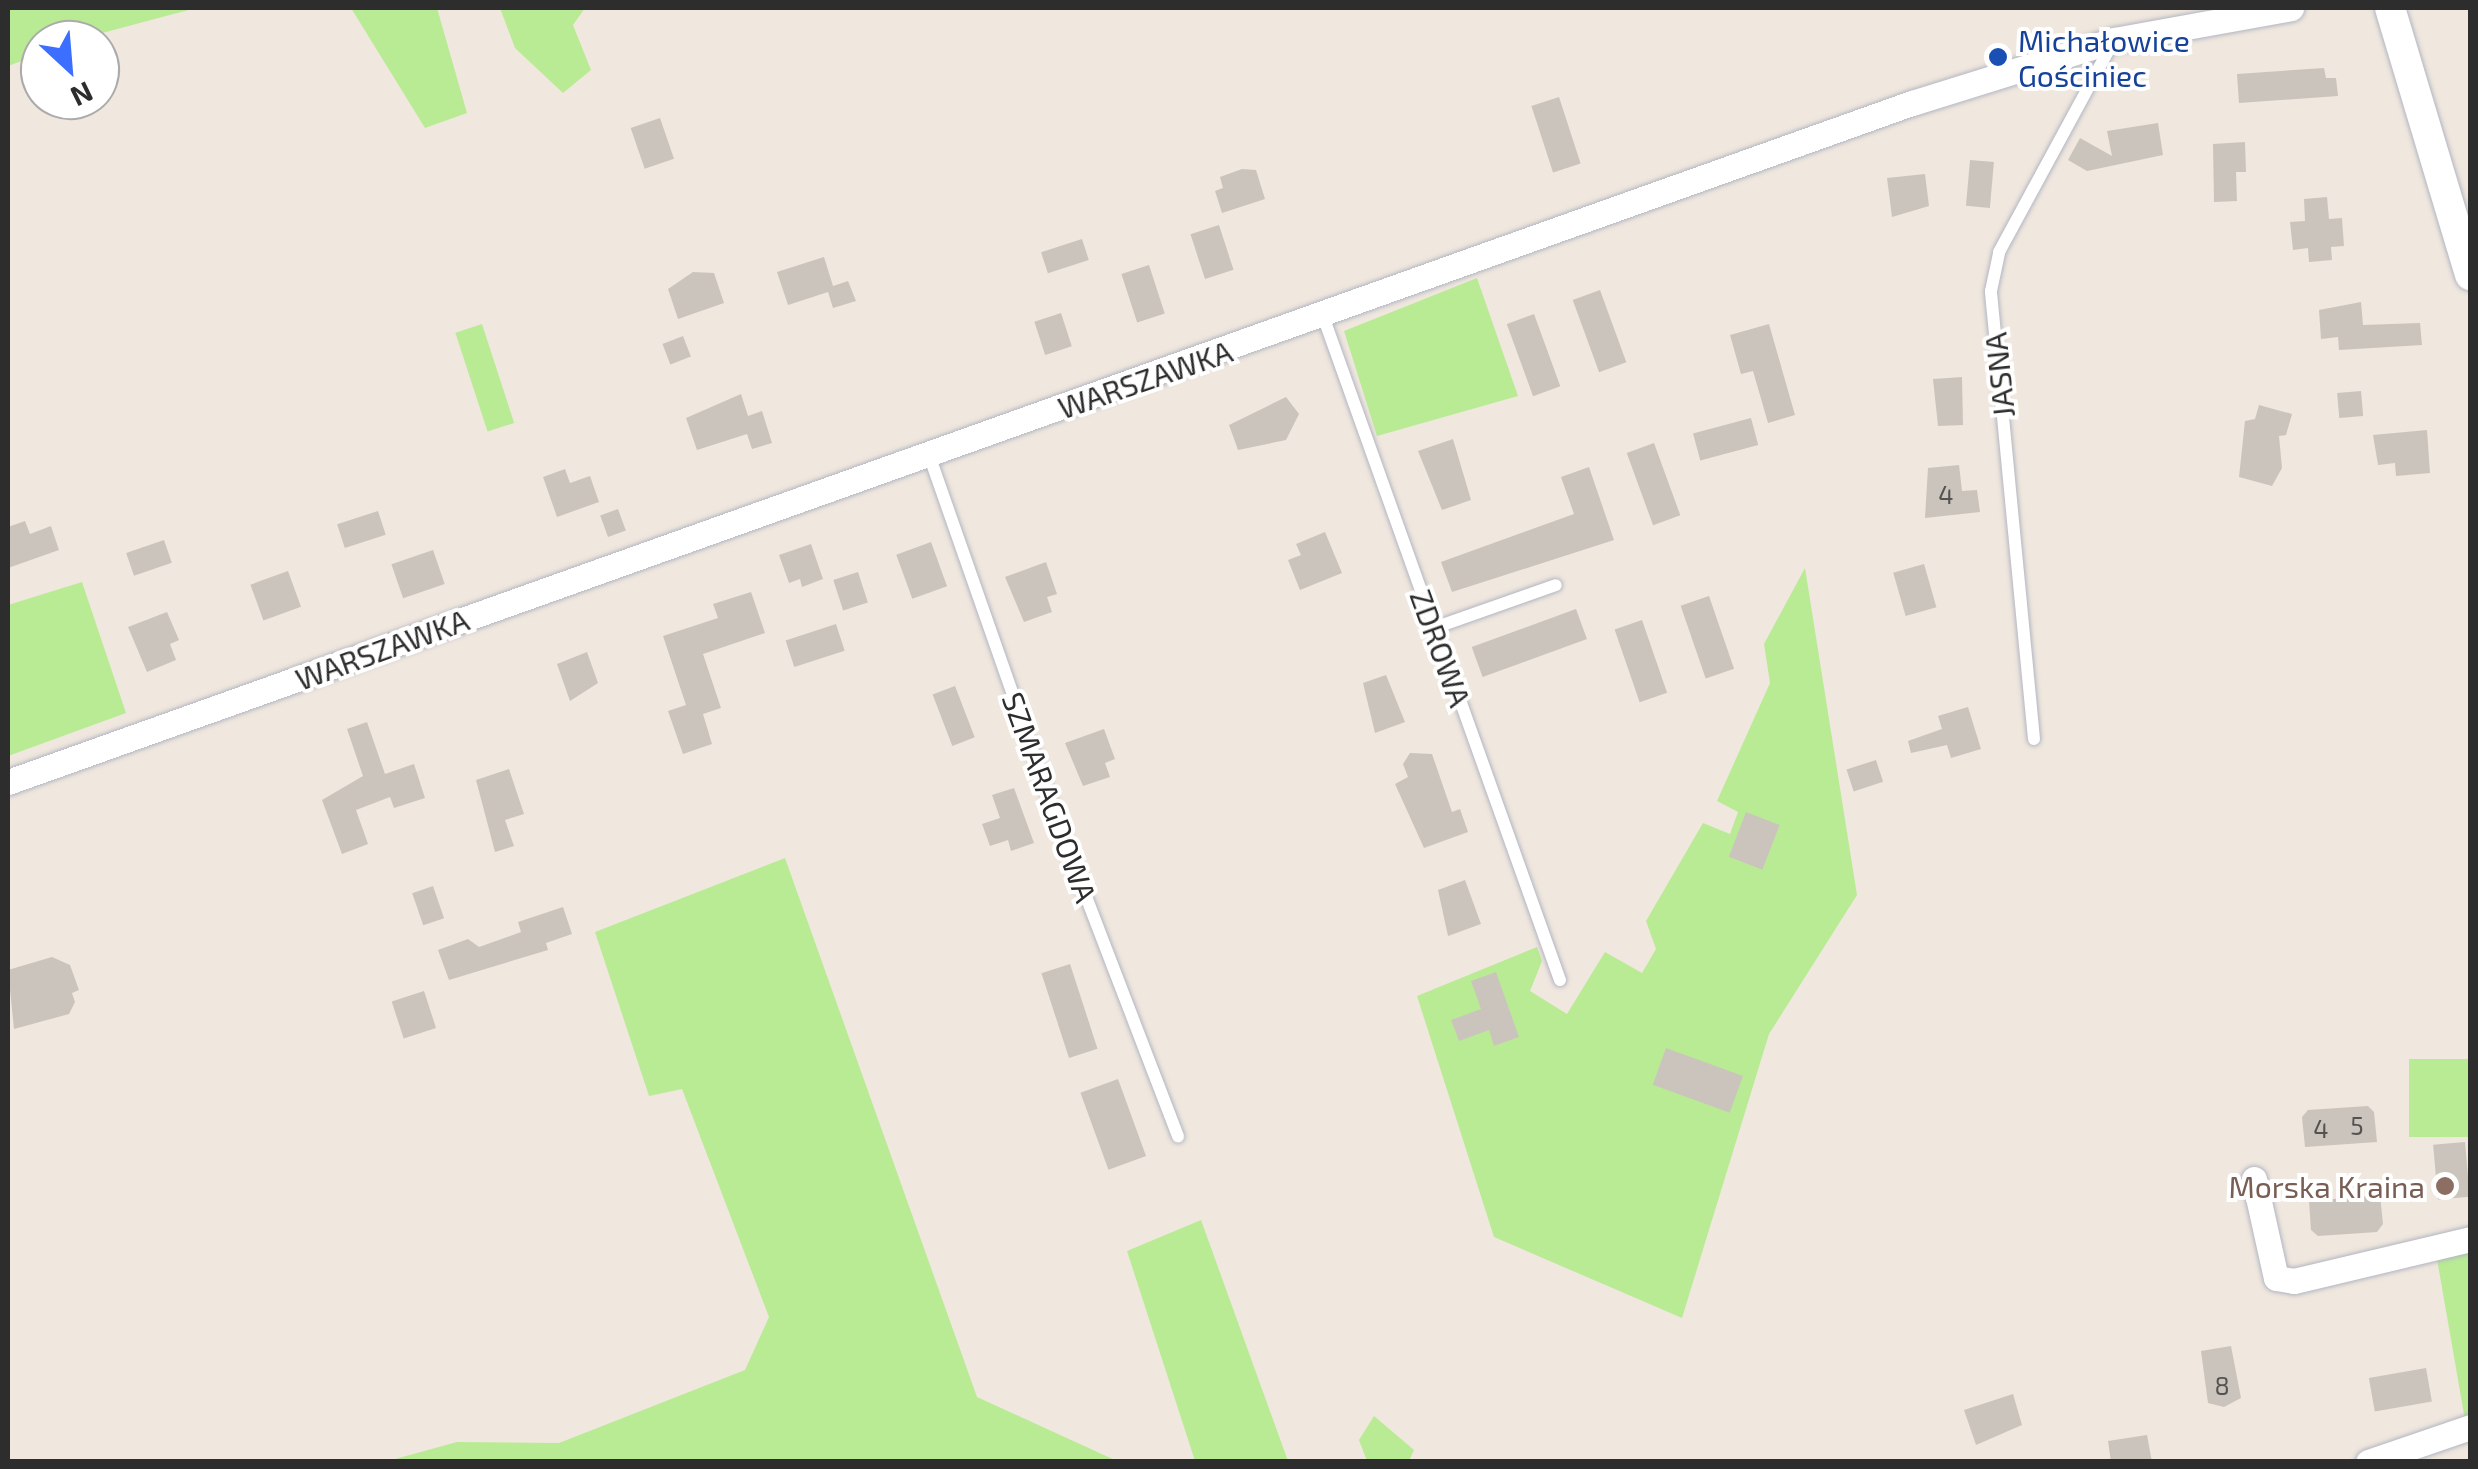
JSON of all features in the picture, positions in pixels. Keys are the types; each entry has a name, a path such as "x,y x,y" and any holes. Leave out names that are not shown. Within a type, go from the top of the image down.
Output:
{"street":[{"name":"WARSZAWKA","path":"8,782 1912,103 2114,40 2292,8"},
{"path":"2390,8 2470,275"},
{"path":"2254,1178 2276,1278 2294,1282 2470,1239"},
{"path":"2368,1462 2470,1427"}],"lane":[{"name":"JASNA","path":"2034,738 1990,291 2000,252 2114,40"},
{"name":"ZDROWA","path":"1323,316 1560,980"},
{"name":"SZMARAGDOWA","path":"929,455 1062,834 1178,1136"},
{"path":"1434,628 1556,585"}],"green space":[{"path":"8,8 196,8 120,28 120,20 20,20 20,62 8,66"},
{"path":"351,8 437,8 467,113 425,128"},
{"path":"500,8 585,8 573,25 591,70 563,93 515,48"},
{"path":"1477,278 1518,396 1377,436 1344,331"},
{"path":"482,324 514,423 488,432 455,333"},
{"path":"1805,568 1857,895 1769,1034 1682,1318 1494,1237 1417,996 1537,947 1542,961 1530,991 1567,1014 1605,952 1642,973 1656,949 1646,921 1703,823 1730,834 1738,812 1717,801 1770,683 1764,644"},
{"path":"82,582 126,713 8,756 8,605"},
{"path":"785,858 977,1397 1117,1461 388,1461 457,1442 559,1443 745,1370 769,1317 682,1089 649,1096 595,932"},
{"path":"2409,1059 2470,1059 2470,1137 2409,1137"},
{"path":"1201,1220 1288,1461 1195,1461 1127,1251"},
{"path":"2470,1251 2470,1418 2465,1420 2437,1259"},
{"path":"1374,1416 1414,1450 1409,1461 1367,1461 1359,1440"}],"building":[{"path":"2324,68 2326,78 2336,78 2338,96 2239,103 2237,74"},
{"path":"1559,97 1581,164 1553,173 1531,106"},
{"path":"660,118 674,159 645,169 631,128"},
{"path":"2158,123 2163,155 2087,171 2068,160 2080,138 2112,156 2107,131"},
{"path":"2245,142 2246,172 2236,172 2237,201 2214,202 2213,144"},
{"path":"1970,160 1994,162 1990,208 1966,206"},
{"path":"1242,169 1256,170 1265,199 1222,213 1215,191 1223,188 1220,177"},
{"path":"1925,174 1929,206 1892,217 1887,178"},
{"path":"2327,197 2329,219 2342,218 2344,246 2331,247 2332,260 2309,262 2308,248 2293,250 2290,222 2305,221 2304,199"},
{"path":"1219,225 1234,270 1205,279 1190,234"},
{"path":"1082,239 1089,260 1048,273 1041,252"},
{"path":"824,257 833,286 848,281 856,301 833,308 828,292 788,305 777,272"},
{"path":"1149,265 1165,314 1137,322 1121,274"},
{"path":"693,272 714,273 724,303 678,319 668,289"},
{"path":"1600,290 1626,362 1599,372 1573,300"},
{"path":"2361,302 2363,325 2420,323 2422,345 2339,350 2338,337 2321,339 2319,310"},
{"path":"1061,313 1072,346 1045,355 1034,322"},
{"path":"1534,314 1560,386 1533,396 1507,324"},
{"path":"1769,324 1795,415 1768,423 1753,371 1741,374 1730,335"},
{"path":"683,336 691,357 670,364 662,344"},
{"path":"1962,377 1963,425 1938,426 1933,379"},
{"path":"2361,391 2363,416 2339,418 2337,393"},
{"path":"741,394 748,416 762,411 772,443 752,449 747,434 697,450 686,418"},
{"path":"1286,397 1299,414 1286,440 1238,450 1229,425"},
{"path":"2259,405 2292,414 2286,435 2279,436 2282,468 2272,486 2239,477 2245,421 2255,419"},
{"path":"1751,418 1758,445 1700,461 1693,434"},
{"path":"2427,430 2430,473 2396,476 2395,463 2378,465 2373,435"},
{"path":"1453,439 1471,500 1442,510 1418,451"},
{"path":"1654,443 1680,515 1653,525 1627,453"},
{"path":"1959,465 1962,491 1977,490 1980,512 1925,518 1928,468"},
{"path":"1589,467 1614,540 1452,592 1441,562 1574,514 1561,477"},
{"path":"565,469 570,483 590,476 599,502 557,517 543,477"},
{"path":"618,509 626,531 608,537 600,515"},
{"path":"378,511 386,535 345,548 337,524"},
{"path":"25,521 30,534 51,526 59,550 8,568 8,527"},
{"path":"1325,532 1342,573 1300,590 1288,560 1301,555 1296,544"},
{"path":"164,540 172,563 134,576 126,553"},
{"path":"931,542 947,586 912,599 896,555"},
{"path":"811,544 823,579 802,587 800,579 789,583 779,555"},
{"path":"433,550 445,584 403,598 391,564"},
{"path":"1046,562 1057,594 1047,597 1052,612 1024,622 1005,577"},
{"path":"1924,564 1936,607 1906,616 1893,573"},
{"path":"288,571 301,607 263,620 250,585"},
{"path":"858,572 868,602 843,610 833,580"},
{"path":"751,592 765,633 703,654 721,708 703,714 712,744 683,754 668,711 686,705 663,636 718,618 713,604"},
{"path":"1709,596 1734,669 1706,679 1681,606"},
{"path":"1576,609 1587,639 1483,677 1472,647"},
{"path":"167,612 179,640 170,644 176,660 147,672 128,627"},
{"path":"1642,620 1667,693 1640,702 1615,629"},
{"path":"836,624 845,651 794,667 786,640"},
{"path":"587,652 598,683 570,701 557,664"},
{"path":"1386,675 1405,722 1375,733 1363,683"},
{"path":"955,686 975,737 952,746 933,695"},
{"path":"1968,707 1981,749 1951,758 1947,745 1911,753 1908,741 1942,729 1938,716"},
{"path":"367,722 385,774 414,764 425,798 394,808 390,797 356,810 368,844 342,854 322,800 363,776 347,729"},
{"path":"1104,729 1115,759 1105,763 1110,777 1083,786 1065,743"},
{"path":"1410,753 1432,754 1452,812 1460,809 1468,832 1424,848 1395,784 1408,777 1403,764"},
{"path":"1876,760 1883,782 1854,791 1847,770"},
{"path":"509,769 524,814 505,820 514,846 495,852 476,780"},
{"path":"1014,788 1034,843 1011,851 1008,840 990,846 982,824 1000,818 992,795"},
{"path":"1746,812 1780,825 1762,870 1729,857"},
{"path":"1465,880 1481,924 1448,936 1438,890"},
{"path":"433,886 444,918 423,925 412,893"},
{"path":"563,907 572,934 546,943 548,950 449,980 438,950 468,939 479,947 521,932 518,922"},
{"path":"52,957 70,965 79,990 72,993 75,1002 69,1014 14,1029 8,970"},
{"path":"1070,964 1098,1049 1069,1058 1041,973"},
{"path":"1496,972 1519,1037 1494,1046 1489,1030 1459,1041 1451,1020 1481,1009 1471,981"},
{"path":"424,991 436,1028 404,1039 392,1002"},
{"path":"1666,1048 1743,1076 1730,1113 1653,1085"},
{"path":"1118,1079 1146,1156 1108,1170 1080,1093"},
{"path":"2368,1106 2374,1112 2377,1142 2305,1147 2302,1117 2308,1110"},
{"path":"2465,1142 2470,1197 2438,1200 2433,1145"},
{"path":"2380,1195 2383,1224 2377,1232 2318,1236 2311,1230 2309,1201"},
{"path":"2231,1346 2241,1398 2224,1407 2208,1403 2201,1351"},
{"path":"2426,1368 2432,1401 2375,1412 2369,1378"},
{"path":"2013,1394 2022,1425 1976,1445 1964,1410"},
{"path":"2147,1435 2152,1462 2111,1462 2108,1441"}],"place":[{"name":"Michałowice Gościniec","path":"1998,57"},
{"name":"Morska Kraina","path":"2445,1186"}]}
